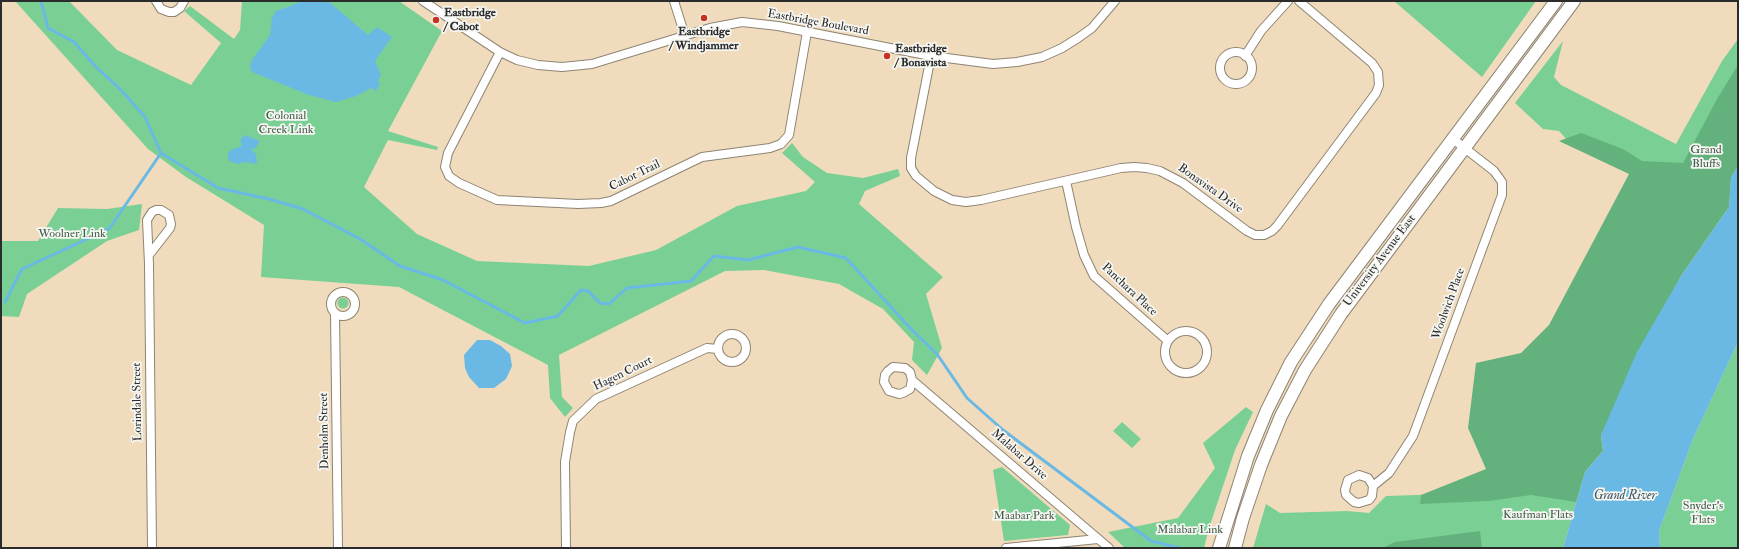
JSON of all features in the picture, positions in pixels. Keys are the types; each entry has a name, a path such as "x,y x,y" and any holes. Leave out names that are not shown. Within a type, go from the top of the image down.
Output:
{"main road":[{"name":"University Avenue East","path":"1219,548 1248,456 1267,410 1291,362 1329,304 1556,1"},
{"name":"University Avenue East","path":"1235,548 1242,518 1261,465 1281,416 1305,370 1341,314 1574,1"}],"street":[{"path":"156,1 161,8 169,12 176,11 180,8 184,1"},
{"name":"Eastbridge Boulevard","path":"423,1 452,22 500,52 517,60 538,65 562,67 592,64 710,28 742,22 778,26 931,56 993,64 1017,62 1042,56 1062,48 1092,28 1115,1"},
{"path":"674,1 685,36"},
{"path":"1246,56 1261,31 1288,1"},
{"name":"Bonavista Drive","path":"931,56 910,168 916,176 934,191 952,200 966,202 1134,167 1160,171 1183,183 1251,233 1255,235 1264,235 1272,231 1371,99 1379,85 1378,72 1372,63 1299,1"},
{"name":"Cabot Trail","path":"500,52 448,153 445,167 450,176 459,183 497,200 578,204 601,203 611,201 702,157 770,148 782,144 789,135 807,32"},
{"name":"Woolwich Place","path":"1373,486 1389,473 1413,436 1502,195 1502,182 1494,171 1453,139"},
{"name":"Panchara Place","path":"1066,181 1080,241 1088,266 1094,276 1168,341"},
{"name":"Lorindale Street","path":"149,256 170,228 171,219 169,215 161,210 152,212 147,220 149,256 152,548"},
{"name":"Denholm Street","path":"336,314 338,548"},
{"path":"1186,331 1197,335 1203,340 1207,351 1203,364 1199,368 1190,372 1178,371 1171,366 1167,360 1165,348 1168,341 1179,332 1186,331"},
{"name":"Hagen Court","path":"566,548 565,462 573,421 596,399 602,396 707,348 718,349"},
{"name":"Malabar Drive","path":"912,380 1109,548"},
{"path":"1006,548 1098,539"}],"green space":[{"name":"Colonial Creek Link","path":"15,1 69,1 117,50 191,85 221,43 184,11 190,6 234,39 240,30 242,1 399,1 442,31 388,131 438,147 437,150 388,140 364,187 417,234 477,261 589,266 656,250 737,206 806,191 815,182 782,153 792,143 803,157 827,173 863,178 898,169 900,176 865,191 859,204 943,277 926,294 942,348 927,375 912,360 914,342 883,309 839,284 764,270 725,271 559,355 562,397 573,408 565,417 550,398 548,365 399,287 261,277 264,225 186,177 148,149"},
{"path":"1394,1 1536,1 1482,77"},
{"name":"Grand Bluffs","path":"1738,39 1738,166 1731,177 1729,207 1567,140 1559,131 1543,129 1515,103 1563,41 1554,77 1561,85 1676,144 1722,61"},
{"path":"1738,65 1738,166 1731,177 1729,207 1681,276 1601,435 1603,451 1585,472 1576,502 1531,495 1489,501 1420,504 1421,495 1486,469 1468,428 1476,363 1521,353 1549,325 1629,174 1559,141 1581,133 1623,149 1642,161 1683,163 1717,99"},
{"name":"Woolner Link","path":"142,204 139,230 107,241 27,294 19,317 1,316 1,241 38,241 58,208 107,209"},
{"path":"343,297 347,299 349,303 347,307 343,309 339,307 337,303 339,299"},
{"name":"Snyder's Flats","path":"1738,342 1738,548 1660,548 1659,531 1693,439"},
{"name":"Malabar Link","path":"1246,407 1253,412 1235,450 1209,528 1204,548 1125,548 1108,532 1178,518 1215,468 1203,443"},
{"path":"1122,422 1141,439 1132,448 1113,431"},
{"name":"Maabar Park","path":"1002,467 1070,525 1068,535 1004,541 993,470"},
{"name":"Kaufman Flats","path":"1585,472 1563,548 1253,548 1266,504 1280,513 1347,511 1369,513 1386,496 1480,493"},
{"path":"1480,531 1482,548 1382,548 1395,542"}],"water":[{"path":"300,1 328,1 368,35 377,27 392,37 375,61 381,75 378,81 380,83 376,91 371,88 356,96 336,102 309,95 252,72 250,66 252,60 270,35 272,18 276,11 296,4"},
{"path":"244,135 260,141 255,149 250,148 256,154 257,164 246,162 237,164 228,160 228,153 233,149 240,147 242,144 240,141"},
{"name":"Grand River","path":"1738,166 1738,342 1693,439 1659,531 1660,548 1563,548 1585,472 1603,451 1601,435 1637,352 1681,276 1729,207 1731,177"},
{"path":"477,340 490,340 501,346 510,354 512,366 506,379 494,388 479,388 469,377 465,368 464,355"}],"waterway":[{"path":"41,1 48,28 74,42 95,66 120,89 145,117 161,153 218,188 269,199 303,209 360,239 400,266 443,280 525,323 558,316 581,290 588,291 600,303 609,304 627,288 691,281 714,256 748,260 798,247 846,258 912,330 937,354 967,398 1003,430 1151,541 1180,548"},
{"path":"5,302 22,269 109,229 161,153"}],"place":[{"name":"Eastbridge / Windjammer","path":"704,18"},
{"name":"Eastbridge / Cabot","path":"436,20"},
{"name":"Eastbridge / Bonavista","path":"887,56"}]}
